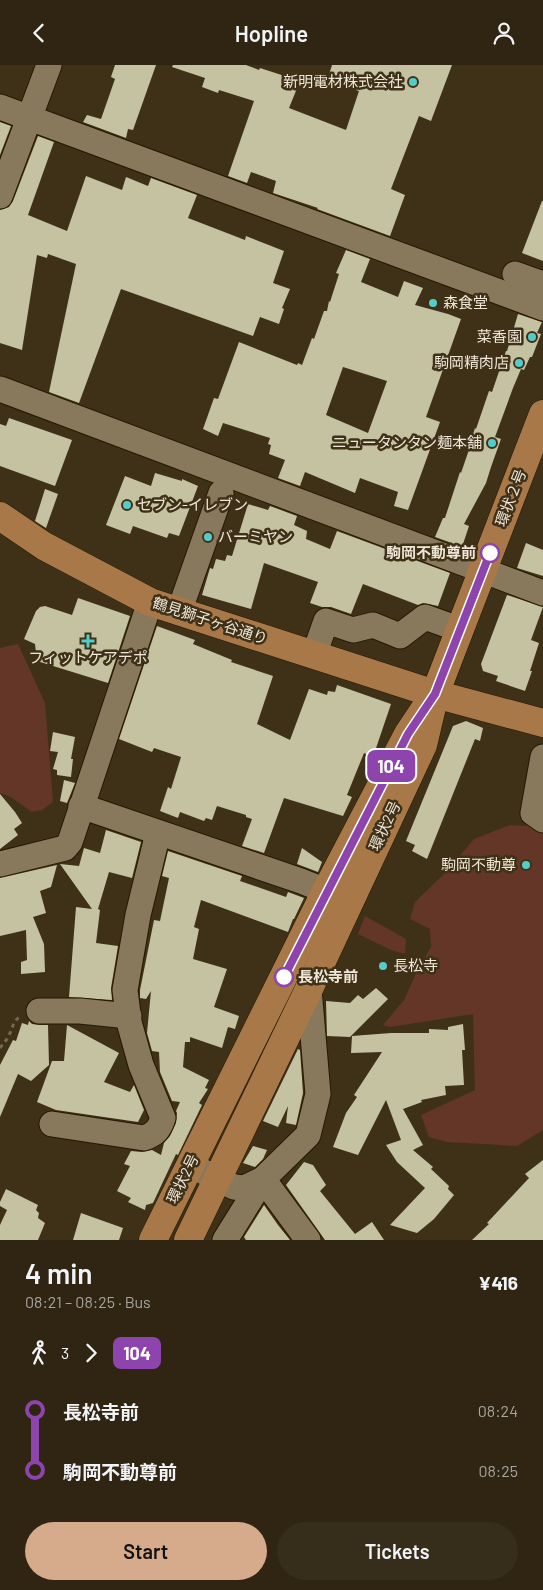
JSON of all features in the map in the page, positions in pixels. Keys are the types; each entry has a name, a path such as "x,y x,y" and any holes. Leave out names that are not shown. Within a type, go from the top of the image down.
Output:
{"main road":[{"name":"環状２号","path":"435,694 543,414"},
{"name":"鶴見獅子ヶ谷通り","path":"0,516 44,546 150,602 435,694 543,723"},
{"name":"環状2号","path":"153,1240 326,891 408,734 435,694"},
{"name":"環状2号","path":"188,1240 309,989 423,745 435,694"}],"street":[{"path":"0,196 49,65"},
{"path":"0,107 543,308"},
{"path":"515,274 543,284"},
{"path":"0,389 543,593"},
{"path":"179,612 221,493"},
{"path":"0,864 65,848 70,842 150,602"},
{"path":"314,655 326,621 353,630 373,625 400,636 425,617 460,630"},
{"path":"543,757 533,813 543,820"},
{"path":"81,806 326,891"},
{"path":"52,1124 144,1138 154,1134 163,1118 141,1065 129,1017 125,990 138,915 158,833"},
{"path":"225,1240 263,1179 308,1135 318,1094 309,989"},
{"path":"31,1013 80,1011 129,1017"},
{"path":"190,1165 234,1187 244,1188 263,1179"},
{"path":"263,1179 308,1240"}],"path":[{"path":"0,1047 10,1036 16,1018 31,1013"}],"shaded area":[{"path":"18,644 45,703 53,802 42,810 32,812 11,797 0,793 0,648"},
{"path":"510,825 529,826 543,834 543,1130 517,1146 447,1142 429,1137 421,1115 475,1090 473,1014 390,1027 383,1025 404,1000 418,969 431,947 430,929 410,919 415,902 444,874 474,839"},
{"path":"365,916 406,939 405,954 391,950 358,934"}],"building":[{"path":"115,65 156,65 133,130 128,129 126,138 83,122 87,115 101,119 115,79 111,77"},
{"path":"173,65 246,65 300,81 289,108 346,130 359,91 327,81 332,65 452,65 431,121 419,116 391,189 405,195 390,236 273,193 276,181 251,172 247,183 228,176 254,101 219,90 218,93 202,87 205,78 172,67"},
{"path":"0,122 11,126 0,155"},
{"path":"38,136 54,142 28,215 67,231 86,176 122,190 126,177 148,186 151,178 197,195 188,218 245,240 246,236 284,251 273,283 290,289 282,308 284,309 279,324 260,317 253,336 121,289 79,403 49,392 76,264 48,254 47,258 37,255 22,350 0,343 0,210 9,207 13,201"},
{"path":"543,201 543,261 522,253"},
{"path":"346,250 370,259 361,282 398,297 404,281 423,288 415,305 461,319 426,417 440,422 408,510 394,506 398,492 360,478 355,493 305,472 300,486 278,478 285,460 269,454 271,445 268,444 270,438 223,423 218,436 203,429 214,398 218,399 239,342 297,365 298,363 302,365 324,311 327,311 339,274 336,273","holes":["343,367 387,381 368,433 326,415"]},
{"path":"518,314 542,322 537,333 541,334 532,357 530,357 524,370 521,369 513,388 495,437 501,439 486,483 464,524 469,526 462,547 435,537 443,518 445,518 489,391 492,392"},
{"path":"9,418 72,440 55,486 0,466 0,424 6,426"},
{"path":"155,473 182,481 182,479 198,486 179,536 169,533 167,538 133,526 130,534 106,525 125,476 151,486"},
{"path":"45,489 58,494 46,528 35,521"},
{"path":"248,504 268,510 270,506 297,516 294,525 307,531 306,539 330,549 337,531 450,573 438,606 423,603 418,605 363,584 351,614 331,607 322,607 310,603 318,582 264,563 251,609 202,595 210,568 213,569 216,559 225,561 227,555 232,556"},
{"path":"526,543 543,550 543,576 517,568"},
{"path":"507,595 543,607 531,640 539,643 525,691 496,681 498,676 483,671 481,664"},
{"path":"78,598 130,616 108,683 37,661 35,644 24,639 36,611 40,607 45,606 72,615"},
{"path":"157,626 195,640 193,644 232,660 231,662 273,676 257,724 290,740 309,689 327,695 328,691 335,692 337,685 391,704 373,757 364,753 347,795 352,797 343,816 284,798 264,853 242,846 252,819 246,817 246,815 217,806 212,820 206,818 204,821 180,812 178,818 160,811 168,787 171,789 181,757 154,748 152,752 119,739"},
{"path":"466,721 483,728 480,741 475,739 427,859 412,851 415,845 406,841 453,726"},
{"path":"53,732 75,737 71,759 73,759 71,777 57,775 57,770 53,769 58,752 50,751"},
{"path":"64,780 75,783 67,803 60,801"},
{"path":"0,794 22,823 14,829 18,835 0,849"},
{"path":"106,830 141,842 132,878 109,872 98,909 100,910 96,943 118,946 111,988 112,1000 69,997 76,907 92,909 60,864 79,866 84,848 100,853"},
{"path":"302,848 322,862 318,872 297,864"},
{"path":"168,851 242,876 240,881 286,897 288,892 304,898 288,932 201,900 194,927 199,929 193,959 227,969 214,1007 239,1016 235,1029 228,1027 222,1048 190,1037 190,1042 185,1042 183,1067 209,1080 205,1088 208,1089 199,1103 202,1105 178,1155 176,1154 153,1203 146,1205 145,1210 128,1202 131,1198 117,1191 130,1166 124,1164 131,1151 142,1152 152,1150 161,1155 164,1143 170,1136 176,1123 176,1111 180,1102 172,1101 160,1072 159,1052 152,1051 147,1033 151,991 146,999 140,998 154,920 160,921 169,878 162,876"},
{"path":"57,865 51,887 40,891 46,913 33,917 44,944 45,972 21,974 21,962 27,960 26,930 0,936 0,878"},
{"path":"376,988 388,999 350,1037 327,1036 326,1001 350,1003 358,995 363,999"},
{"path":"29,1021 32,1024 48,1025 49,1065 31,1081 18,1074 0,1117 0,1065 13,1040 16,1041 22,1023 28,1025"},
{"path":"463,1024 465,1050 462,1050 464,1085 445,1086 446,1095 421,1100 422,1102 403,1109 423,1145 413,1150 433,1167 431,1169 449,1186 448,1189 454,1195 434,1219 417,1233 390,1225 425,1188 397,1162 386,1145 401,1140 386,1100 358,1155 333,1147 346,1113 357,1097 354,1095 382,1052 351,1053 352,1036 429,1033 429,1029 448,1030 448,1027"},
{"path":"67,1025 119,1053 104,1082 130,1092 134,1085 144,1110 138,1122 56,1110 37,1102 52,1061 64,1061"},
{"path":"298,1049 300,1050 303,1093 296,1125 286,1123 288,1106 278,1127 263,1121"},
{"path":"253,1146 267,1150 263,1159 255,1167 243,1163"},
{"path":"543,1160 543,1240 472,1240 489,1224 487,1223 529,1178 525,1174"},
{"path":"304,1162 313,1165 326,1185 320,1191 355,1234 372,1222 384,1240 325,1240 286,1185"},
{"path":"6,1189 38,1205 36,1210 39,1213 38,1218 45,1223 38,1240 0,1240 0,1225 7,1210 0,1206 0,1202"},
{"path":"264,1205 290,1240 246,1240 244,1237"},
{"path":"81,1213 123,1228 119,1240 73,1240"}],"bus line":[{"name":"104","path":"284,977 326,891 408,734 435,694 490,553"}],"place":[{"name":"新明電材株式会社","path":"413,82"},
{"name":"森食堂","path":"433,303"},
{"name":"菜香園","path":"532,337"},
{"name":"駒岡精肉店","path":"519,363"},
{"name":"ニュータンタン麺本舗","path":"492,443"},
{"name":"セブン-イレブン","path":"127,505"},
{"name":"バーミヤン","path":"208,537"},
{"name":"駒岡不動尊前","path":"490,553"},
{"name":"フィットケアデポ","path":"88,641"},
{"name":"駒岡不動尊","path":"526,865"},
{"name":"長松寺","path":"383,966"},
{"name":"長松寺前","path":"284,977"}]}
